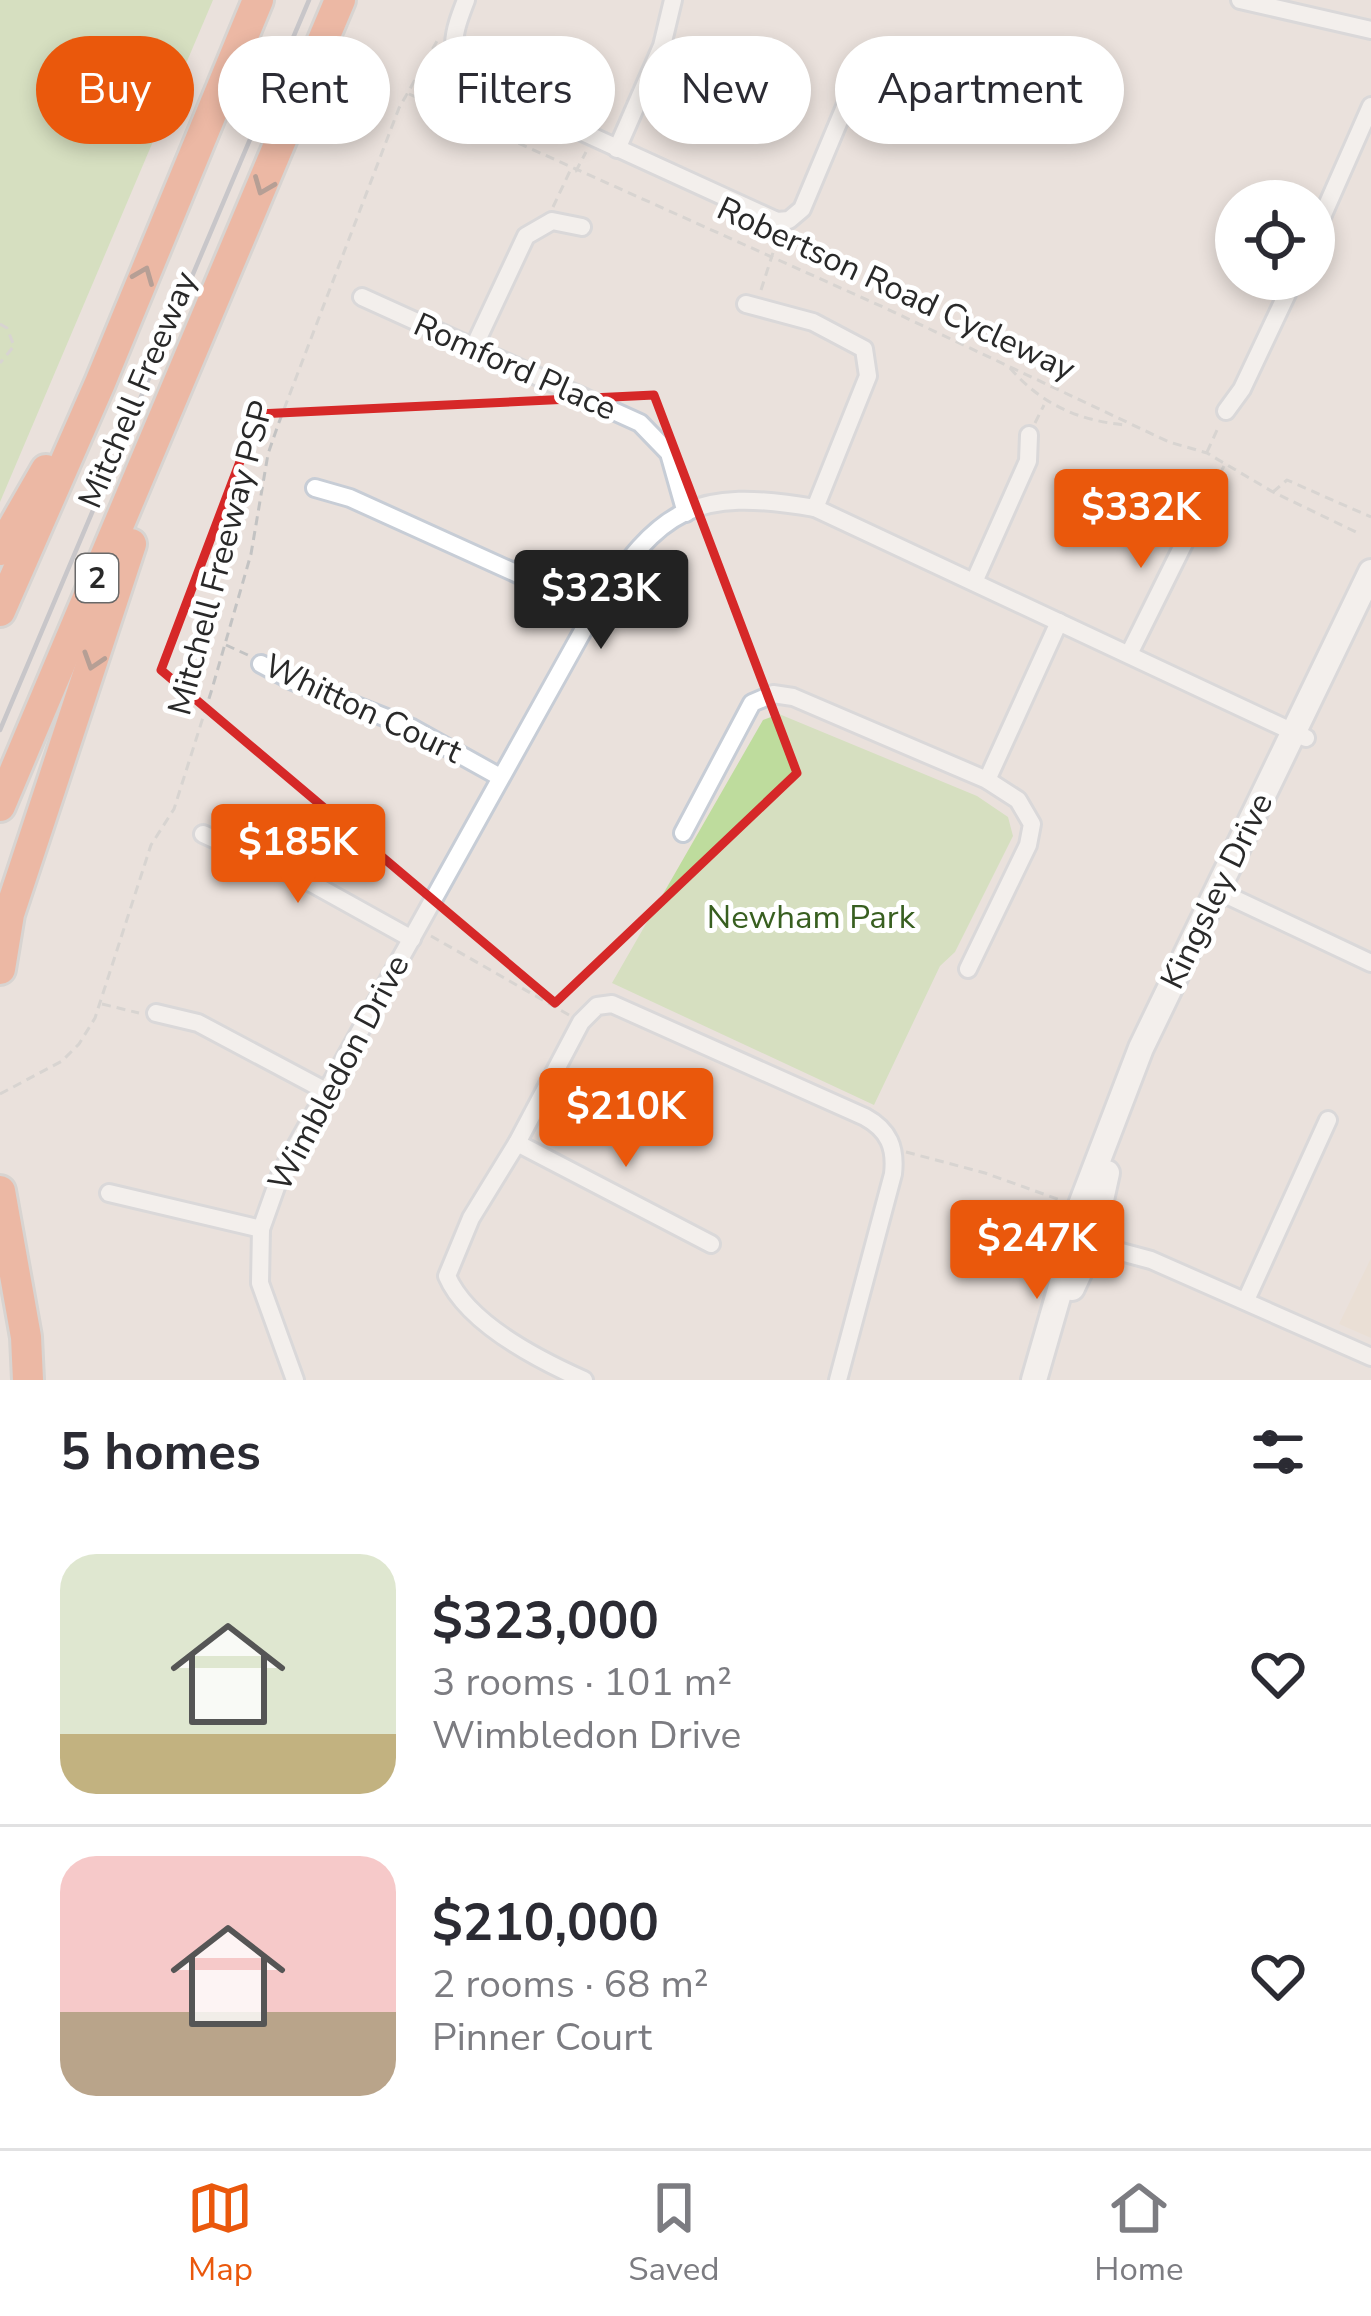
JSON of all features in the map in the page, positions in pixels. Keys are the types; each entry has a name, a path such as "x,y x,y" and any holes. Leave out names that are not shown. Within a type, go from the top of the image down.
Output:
{"highway":[{"name":"Mitchell Freeway","path":"0,611 258,0"},
{"name":"Mitchell Freeway","path":"0,806 340,0"},
{"path":"0,969 10,914 195,350"},
{"path":"0,550 100,383"},
{"path":"0,1191 26,1337 28,1380"}],"main road":[{"name":"Kingsley Drive","path":"1300,735 1371,572"},
{"name":"Kingsley Drive","path":"1034,1380 1064,1276 1105,1180 1120,1129 1221,893 1371,599"},
{"name":"Kingsley Drive","path":"1046,1380 1086,1228"}],"street":[{"path":"456,36 466,0"},
{"path":"617,149 662,46 674,0"},
{"path":"1240,0 1371,30"},
{"path":"1335,187 1371,106"},
{"path":"606,144 771,220 783,221 802,208 835,130"},
{"path":"472,351 526,236 552,221 582,227"},
{"name":"Romford Place","path":"362,297 472,351 640,423 669,452 686,513"},
{"path":"1226,411 1242,389 1284,300"},
{"path":"751,304 813,322 864,350 868,376 815,508"},
{"path":"974,582 1028,461 1030,435"},
{"path":"315,488 350,498 595,609"},
{"name":"Wimbledon Drive","path":"295,1380 260,1283 261,1229 281,1173 595,609 626,561 664,521 707,505 748,499 815,508 1300,735"},
{"path":"1129,654 1200,511"},
{"path":"987,780 1059,622"},
{"name":"Whitton Court","path":"261,664 293,682 412,728 500,777"},
{"path":"683,833 752,703 773,694 793,697 987,780 1018,800 1032,824 1028,845 968,970"},
{"path":"202,834 415,934"},
{"path":"1221,893 1371,963"},
{"path":"584,1380 512,1345 457,1294 447,1276 471,1219 580,1022 597,1006 622,1006 882,1129 894,1149 892,1174 838,1380"},
{"path":"156,1012 198,1023 324,1090"},
{"path":"1246,1300 1328,1120"},
{"path":"517,1143 711,1244"},
{"path":"110,1193 261,1229"},
{"path":"1086,1228 1371,1357"}],"path":[{"name":"Mitchell Freeway PSP","path":"0,1094 44,1072 79,1044 100,1004 152,844 174,808 250,554 268,454 398,108 414,83"},
{"name":"Robertson Road Cycleway","path":"408,94 414,97"},
{"name":"Robertson Road Cycleway","path":"518,144 1134,425 1207,453 1360,533"},
{"path":"552,221 553,201 590,144"},
{"path":"751,304 783,221"},
{"path":"0,324 7,328 14,346 0,363"},
{"path":"1008,367 1045,403 1078,415 1134,425"},
{"path":"1030,435 1045,403"},
{"path":"1207,453 1226,411"},
{"path":"1200,511 1225,464"},
{"path":"1274,492 1287,480 1371,517"},
{"name":"Whitton Court","path":"224,644 261,664"},
{"path":"415,934 580,1022"},
{"path":"100,1004 136,1013 156,1012"},
{"path":"894,1149 985,1173 1086,1228"}],"highlighted area":[{"path":"654,395 797,773 555,1003 161,670 258,414"}],"shaded area":[{"path":"1371,1258 1371,1338 1339,1324"}],"green space":[{"path":"0,0 213,0 194,45 194,36 36,36 36,144 152,144 0,502"},
{"name":"Newham Park","path":"779,714 977,796 1008,817 1013,836 955,952 940,966 874,1105 612,983 763,720"}],"railway":[{"path":"0,730 309,0"}]}
